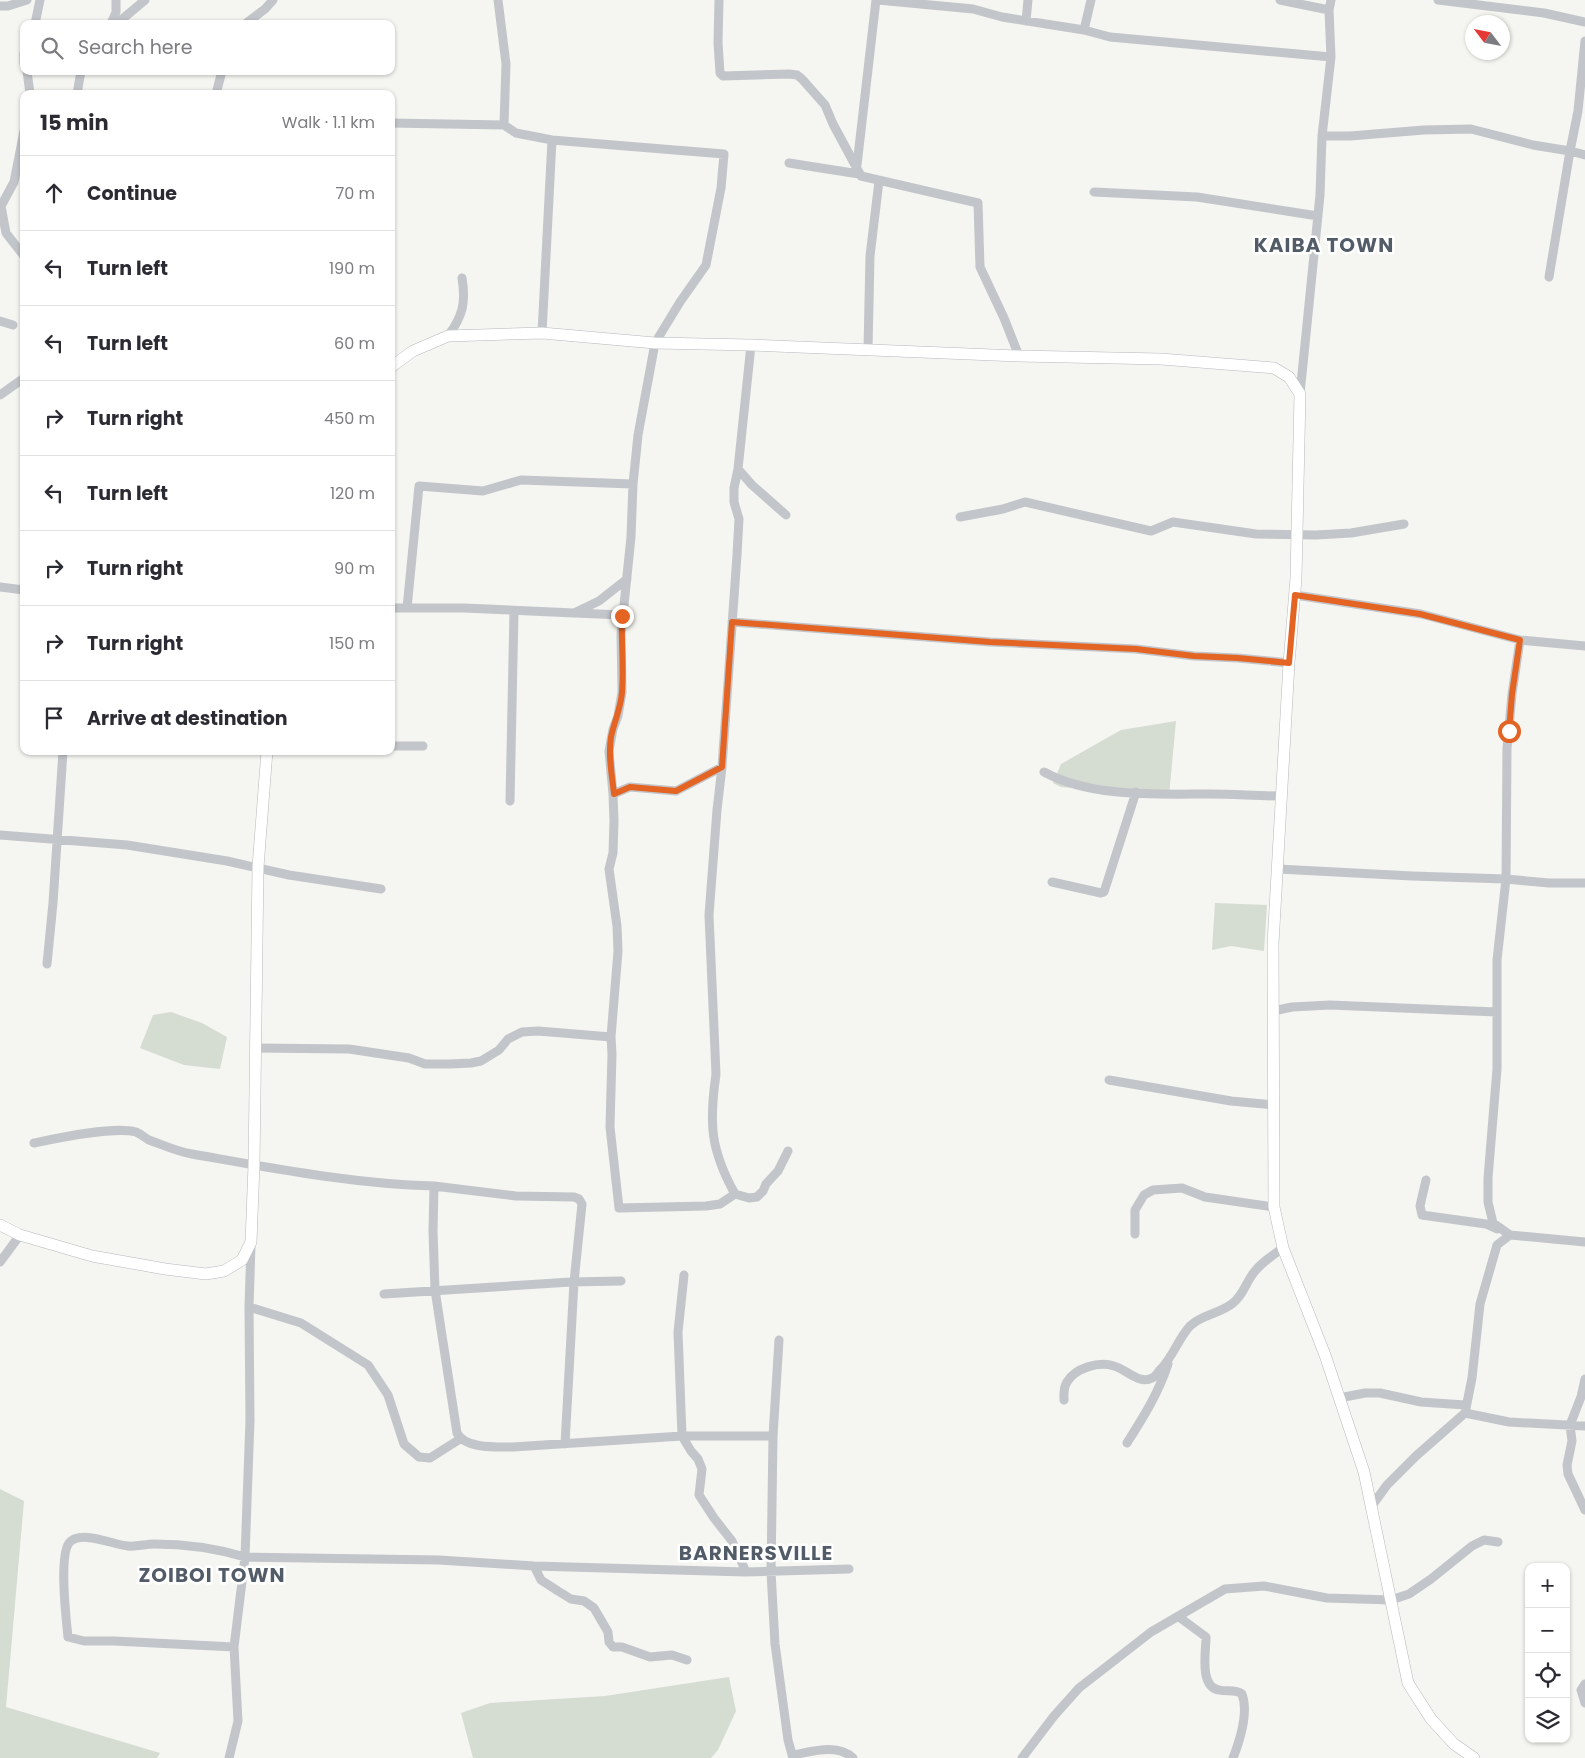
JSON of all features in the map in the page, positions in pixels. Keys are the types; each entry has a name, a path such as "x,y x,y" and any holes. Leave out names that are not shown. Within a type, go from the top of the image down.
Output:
{"main road":[{"path":"395,364 413,351 448,336 542,333 655,343 751,344 1019,356 1162,359 1246,364 1274,368 1289,378 1300,394 1295,595 1280,796 1273,944 1274,1207 1283,1248 1312,1318 1364,1472 1408,1683 1431,1719 1454,1744 1474,1758"},
{"path":"0,1225 20,1235 92,1256 165,1270 206,1274 224,1271 242,1260 251,1242 254,1165 258,867 267,755"}],"street":[{"path":"0,6 8,6 27,0"},
{"path":"36,20 40,0"},
{"path":"113,20 116,12 116,0"},
{"path":"121,20 145,0"},
{"path":"251,20 266,9 273,0"},
{"path":"498,0 506,64 504,125"},
{"path":"719,0 718,43 720,73 723,76 797,75 825,105 861,176 978,203 980,267 1004,318 1019,356"},
{"path":"858,169 877,0 973,9 1002,17 1084,30 1110,37 1331,57"},
{"path":"1026,21 1028,0"},
{"path":"1084,30 1091,0"},
{"path":"1280,0 1329,10"},
{"path":"1300,394 1318,216 1322,136 1331,57 1329,10 1331,0"},
{"path":"1438,0 1544,13 1585,22"},
{"path":"1549,277 1578,111 1585,41"},
{"path":"28,75 29,90"},
{"path":"78,90 80,75"},
{"path":"217,90 221,75"},
{"path":"395,123 504,125 516,133 552,140 724,154 721,188 706,265 680,302 655,343 638,435 633,484 631,537 622,616 622,692 610,751 614,794 613,853 609,869 617,926 618,951 611,1037 610,1127 619,1208 706,1206 720,1204 735,1194 750,1198 757,1196 778,1171 788,1151"},
{"path":"1322,136 1471,129 1533,145 1585,154"},
{"path":"542,333 552,140"},
{"path":"20,152 14,182 0,207 6,233 20,250"},
{"path":"789,162 858,169"},
{"path":"868,349 870,256 879,180"},
{"path":"1094,192 1197,197 1318,216"},
{"path":"448,336 454,328 465,300 462,278"},
{"path":"0,320 13,325"},
{"path":"735,1194 717,1157 711,1130 712,1098 716,1074 709,916 716,810 722,767 739,518 734,502 734,488 738,469 751,344"},
{"path":"0,395 20,381"},
{"path":"738,469 752,485 786,515"},
{"path":"407,608 420,485 483,491 521,480 633,484"},
{"path":"960,517 1003,509 1025,502 1151,531 1173,522 1256,534 1351,532 1404,524"},
{"path":"574,613 599,602 627,579"},
{"path":"0,587 20,590"},
{"path":"1295,595 1420,614 1520,640 1585,646"},
{"path":"395,608 464,608 622,616"},
{"path":"510,801 514,611"},
{"path":"732,622 990,642 1136,649 1194,656 1289,663"},
{"path":"1510,1235 1493,1223 1488,1202 1488,1178 1497,1068 1497,960 1506,879 1507,748 1520,640"},
{"path":"395,746 423,746"},
{"path":"47,964 63,755"},
{"path":"614,794 630,787 676,791 722,767"},
{"path":"1044,772 1059,780 1081,787 1170,795 1280,796"},
{"path":"1052,882 1101,894 1104,892 1136,792"},
{"path":"0,835 57,841 127,845 258,867 289,875 381,889"},
{"path":"1278,869 1506,879 1549,883 1585,883"},
{"path":"1273,1011 1292,1007 1330,1005 1497,1012"},
{"path":"256,1048 349,1049 409,1058 425,1064 470,1064 481,1061 499,1050 508,1039 522,1032 538,1031 611,1037"},
{"path":"1109,1080 1231,1101 1274,1105"},
{"path":"34,1143 65,1136 113,1131 136,1132 148,1139 189,1154 254,1165 387,1184 434,1186 516,1196 574,1197 579,1199 582,1204 574,1282 565,1444"},
{"path":"1426,1180 1420,1206 1422,1215 1486,1224 1510,1235 1585,1242"},
{"path":"434,1186 435,1290 457,1433 460,1439 465,1442 490,1447 682,1436 773,1436"},
{"path":"1135,1234 1136,1210 1144,1195 1153,1190 1182,1188 1205,1197 1274,1207"},
{"path":"0,1262 20,1235"},
{"path":"1371,1507 1387,1485 1465,1409 1472,1378 1480,1304 1497,1245 1510,1235"},
{"path":"230,1758 238,1721 234,1647 245,1556 250,1420 249,1307 251,1242"},
{"path":"1127,1443 1152,1405 1169,1361 1188,1328 1197,1319 1226,1308 1235,1302 1244,1292 1250,1277 1257,1268 1283,1248"},
{"path":"684,1275 678,1332 682,1436 698,1459 702,1469 699,1495 732,1541 746,1572"},
{"path":"384,1294 574,1282 620,1281"},
{"path":"249,1307 301,1323 368,1365 388,1395 404,1444 419,1457 430,1458 460,1439"},
{"path":"780,1340 773,1436 771,1572 775,1644 787,1731 792,1757 829,1749 847,1753 853,1758"},
{"path":"1064,1400 1066,1382 1071,1376 1085,1368 1106,1364 1116,1366 1141,1379 1152,1378 1169,1361"},
{"path":"1585,1379 1570,1425 1572,1441 1567,1466 1568,1474 1585,1510"},
{"path":"1340,1398 1365,1393 1380,1393 1465,1409 1508,1422 1585,1426"},
{"path":"234,1647 114,1641 84,1642 68,1637 65,1610 64,1564 66,1548 70,1541 75,1538 92,1538 128,1546 179,1544 219,1549 245,1556 439,1560 534,1566 746,1572 849,1569"},
{"path":"1022,1758 1054,1716 1079,1688 1151,1632 1224,1589 1264,1586 1327,1598 1391,1600 1409,1594 1472,1546 1484,1540 1498,1542"},
{"path":"534,1566 541,1580 570,1599 584,1601 594,1608 608,1632 609,1642 613,1647 622,1647 650,1657 672,1655 687,1660"},
{"path":"1178,1617 1206,1637 1204,1651 1207,1679 1212,1688 1238,1691 1242,1694 1244,1700 1242,1729 1232,1758"},
{"path":"1585,1684 1581,1690 1585,1703"}],"shaded area":[{"path":"1176,721 1169,796 1061,787 1053,783 1061,764 1121,730"},
{"path":"1215,903 1267,905 1264,951 1231,946 1212,950"},
{"path":"171,1012 202,1023 227,1037 220,1069 184,1065 140,1048 153,1015"},
{"path":"0,1489 24,1501 6,1707 160,1753 157,1758 0,1758"},
{"path":"729,1677 736,1711 718,1750 711,1758 473,1758 461,1713 490,1703 605,1696"}],"district":[{"name":"KAIBA TOWN","path":"1324,245"},
{"name":"BARNERSVILLE","path":"756,1553"},
{"name":"ZOIBOI TOWN","path":"212,1575"}],"route":[{"path":"622,616 622,692 610,751 614,794 630,787 676,791 722,767 732,622 990,642 1136,649 1194,656 1289,663 1295,595 1420,614 1520,640 1509,731"}]}
